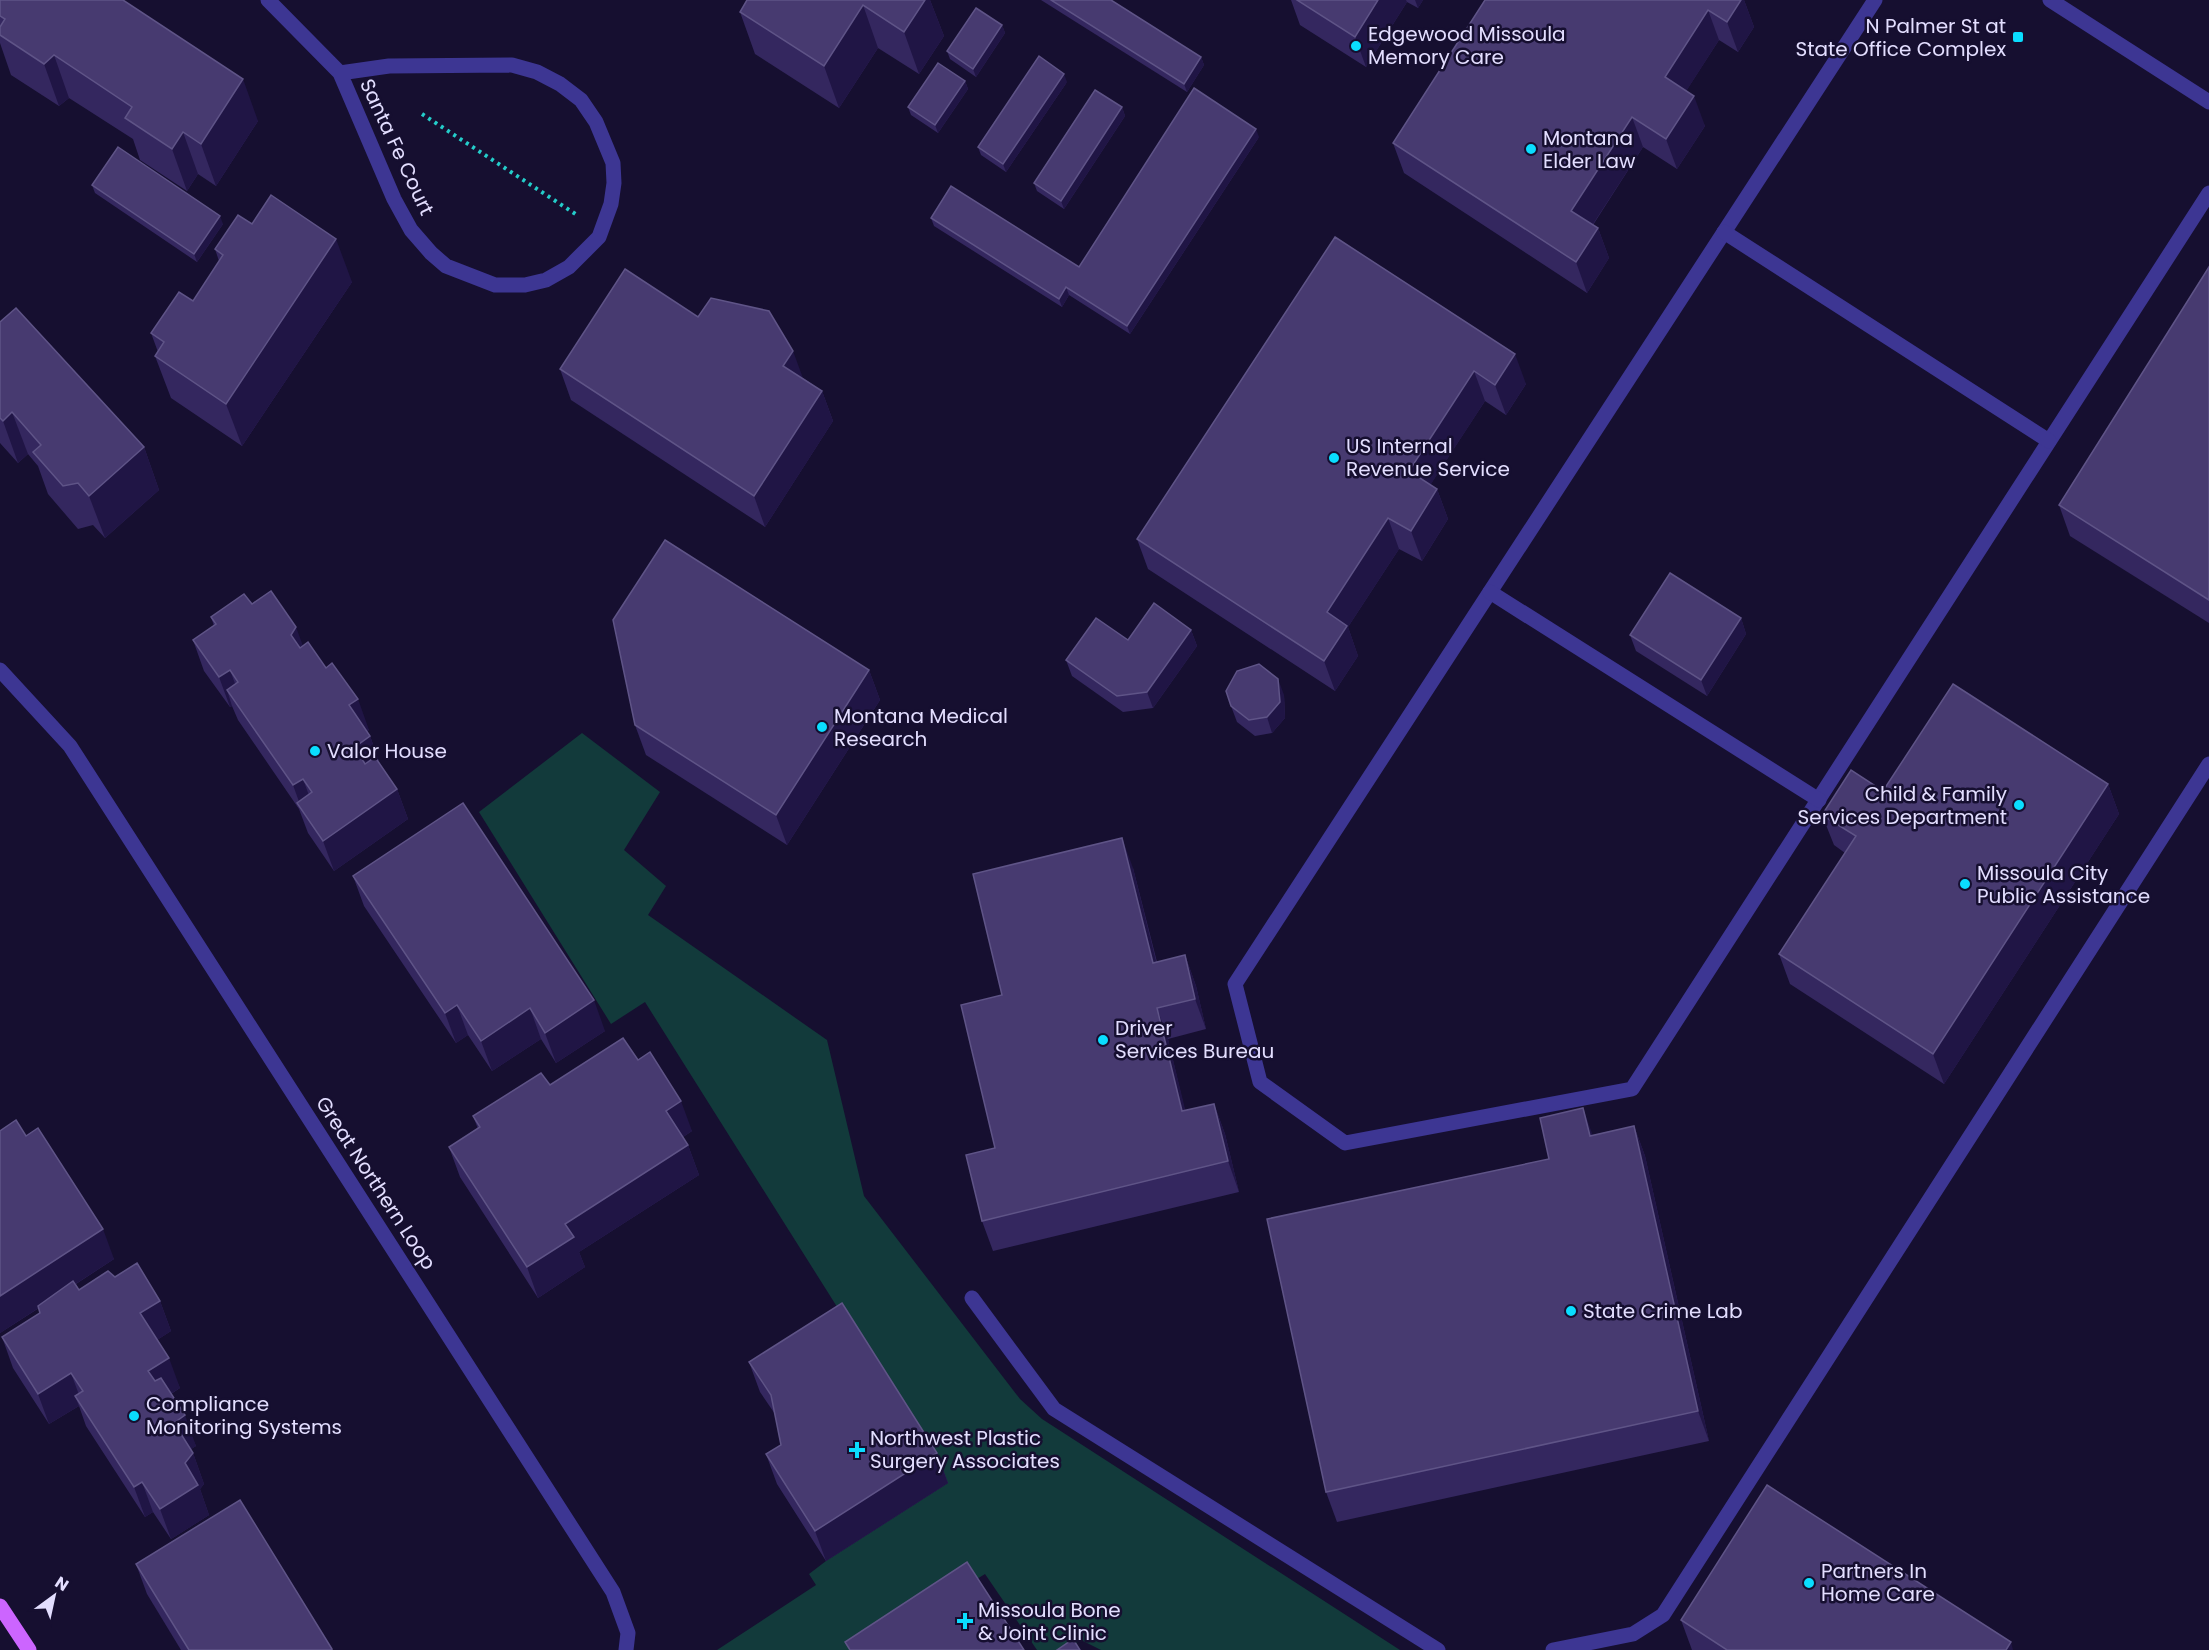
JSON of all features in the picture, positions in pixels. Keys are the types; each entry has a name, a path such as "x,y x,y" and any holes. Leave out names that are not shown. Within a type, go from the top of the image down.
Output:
{"main road":[{"path":"0,1606 29,1650"}],"street":[{"name":"Santa Fe Court","path":"268,0 340,73 394,199 411,230 430,253 446,266 495,285 525,285 546,280 569,267 598,237 611,204 614,183 613,163 596,122 581,100 560,84 537,72 512,65 389,66 340,73"},
{"path":"1875,0 1235,984 1260,1082 1345,1143 1632,1089 2209,193"},
{"path":"2050,0 2209,102"},
{"path":"1724,232 2049,441"},
{"path":"1490,592 1819,800"},
{"name":"Great Northern Loop","path":"0,670 70,746 612,1592 628,1633 626,1650"},
{"path":"1553,1650 1633,1634 1663,1615 2209,764"},
{"path":"972,1298 1054,1409 1438,1650"}],"path":[{"path":"422,114 578,216"}],"green space":[{"path":"582,733 660,792 624,850 666,886 648,915 827,1040 864,1196 1020,1399 1042,1419 1400,1650 1101,1650 1081,1640 1065,1650 1037,1650 985,1574 862,1650 717,1650 816,1585 809,1574 826,1561 948,1483 645,1002 611,1024 479,812"}],"building":[{"path":"0,0 123,0 243,79 201,144 183,132 172,149 125,118 132,107 54,55 44,64 0,35 0,27 5,19 0,16"},
{"path":"747,0 925,0 904,32 863,5 824,66 740,12"},
{"path":"1051,0 1111,0 1201,57 1184,84"},
{"path":"1297,0 1378,0 1355,37"},
{"path":"1485,0 1741,0 1727,22 1708,10 1665,77 1694,96 1666,139 1632,117 1571,211 1598,228 1576,262 1393,143"},
{"path":"976,8 1002,25 973,69 947,51"},
{"path":"1039,56 1064,74 1003,164 978,147"},
{"path":"938,63 965,81 935,125 908,107"},
{"path":"1194,88 1256,129 1127,326 1066,287 1059,299 931,218 951,186 1079,267"},
{"path":"1095,90 1122,107 1061,201 1034,183"},
{"path":"118,147 220,216 194,254 92,185"},
{"path":"271,195 336,239 226,404 155,356 164,342 151,333 179,292 193,301 223,255 215,249 238,215 252,224"},
{"path":"1335,237 1515,354 1495,385 1474,371 1409,471 1437,489 1411,531 1388,518 1327,612 1347,626 1324,661 1137,539"},
{"path":"2209,267 2209,600 2059,505"},
{"path":"625,269 698,317 711,298 769,311 793,351 783,366 822,391 754,496 560,369"},
{"path":"16,308 144,447 89,496 78,483 63,486 33,452 41,445 12,412 3,421 0,418 0,322"},
{"path":"665,540 869,670 776,815 635,725 613,620"},
{"path":"1670,573 1741,618 1701,680 1630,635"},
{"name":"Valor House","path":"271,591 296,627 291,635 300,648 308,642 326,668 332,663 358,699 349,705 370,736 355,747 365,764 375,757 397,789 323,841 297,803 312,792 303,779 293,785 227,690 238,682 230,670 219,677 193,640 216,624 211,617 244,594 252,604"},
{"path":"1154,603 1191,630 1147,692 1117,696 1066,660 1096,618 1128,640"},
{"path":"1259,664 1278,679 1280,702 1267,717 1249,720 1231,706 1226,691 1237,671"},
{"path":"1953,684 2108,784 1933,1054 1779,954 1856,836 1822,815 1851,770 1883,791"},
{"path":"463,803 594,1000 545,1033 530,1008 481,1041 457,1005 445,1013 353,876"},
{"path":"1122,838 1153,963 1185,955 1195,999 1157,1008 1182,1111 1214,1104 1228,1161 982,1221 966,1155 995,1148 961,1005 1002,995 973,874"},
{"path":"623,1038 638,1060 650,1052 681,1101 666,1111 688,1145 565,1224 574,1237 527,1267 449,1147 480,1127 473,1116 541,1073 550,1085"},
{"path":"1583,1108 1590,1136 1634,1126 1698,1411 1326,1492 1267,1219 1549,1159 1540,1118"},
{"path":"16,1120 26,1136 38,1128 103,1229 0,1296 0,1131"},
{"name":"Compliance Monitoring Systems","path":"137,1263 160,1301 140,1313 169,1358 148,1371 155,1381 161,1378 185,1415 174,1423 193,1453 185,1463 198,1485 160,1509 142,1482 134,1487 75,1396 83,1391 71,1373 38,1394 2,1337 40,1313 38,1306 73,1281 79,1290 108,1271 115,1277"},
{"name":"Northwest Plastic Surgery Associates","path":"842,1303 937,1453 815,1531 766,1454 781,1445 771,1395 749,1362"},
{"name":"Partners In Home Care","path":"1767,1485 2011,1642 2006,1650 1727,1650 1681,1620"},
{"path":"240,1500 332,1650 189,1650 136,1564"},
{"path":"967,1562 1024,1650 850,1650 845,1642"},
{"path":"1073,1639 1080,1650 1057,1650"}],"place":[{"name":"N Palmer St at State Office Complex","path":"2018,37"},
{"name":"Edgewood Missoula Memory Care","path":"1356,46"},
{"name":"Montana Elder Law","path":"1531,149"},
{"name":"US Internal Revenue Service","path":"1334,458"},
{"name":"Montana Medical Research","path":"822,727"},
{"name":"Valor House","path":"315,751"},
{"name":"Child & Family Services Department","path":"2019,805"},
{"name":"Missoula City Public Assistance","path":"1965,884"},
{"name":"Driver Services Bureau","path":"1103,1040"},
{"name":"State Crime Lab","path":"1571,1311"},
{"name":"Compliance Monitoring Systems","path":"134,1416"},
{"name":"Northwest Plastic Surgery Associates","path":"857,1450"},
{"name":"Partners In Home Care","path":"1809,1583"},
{"name":"Missoula Bone & Joint Clinic","path":"965,1621"}]}
